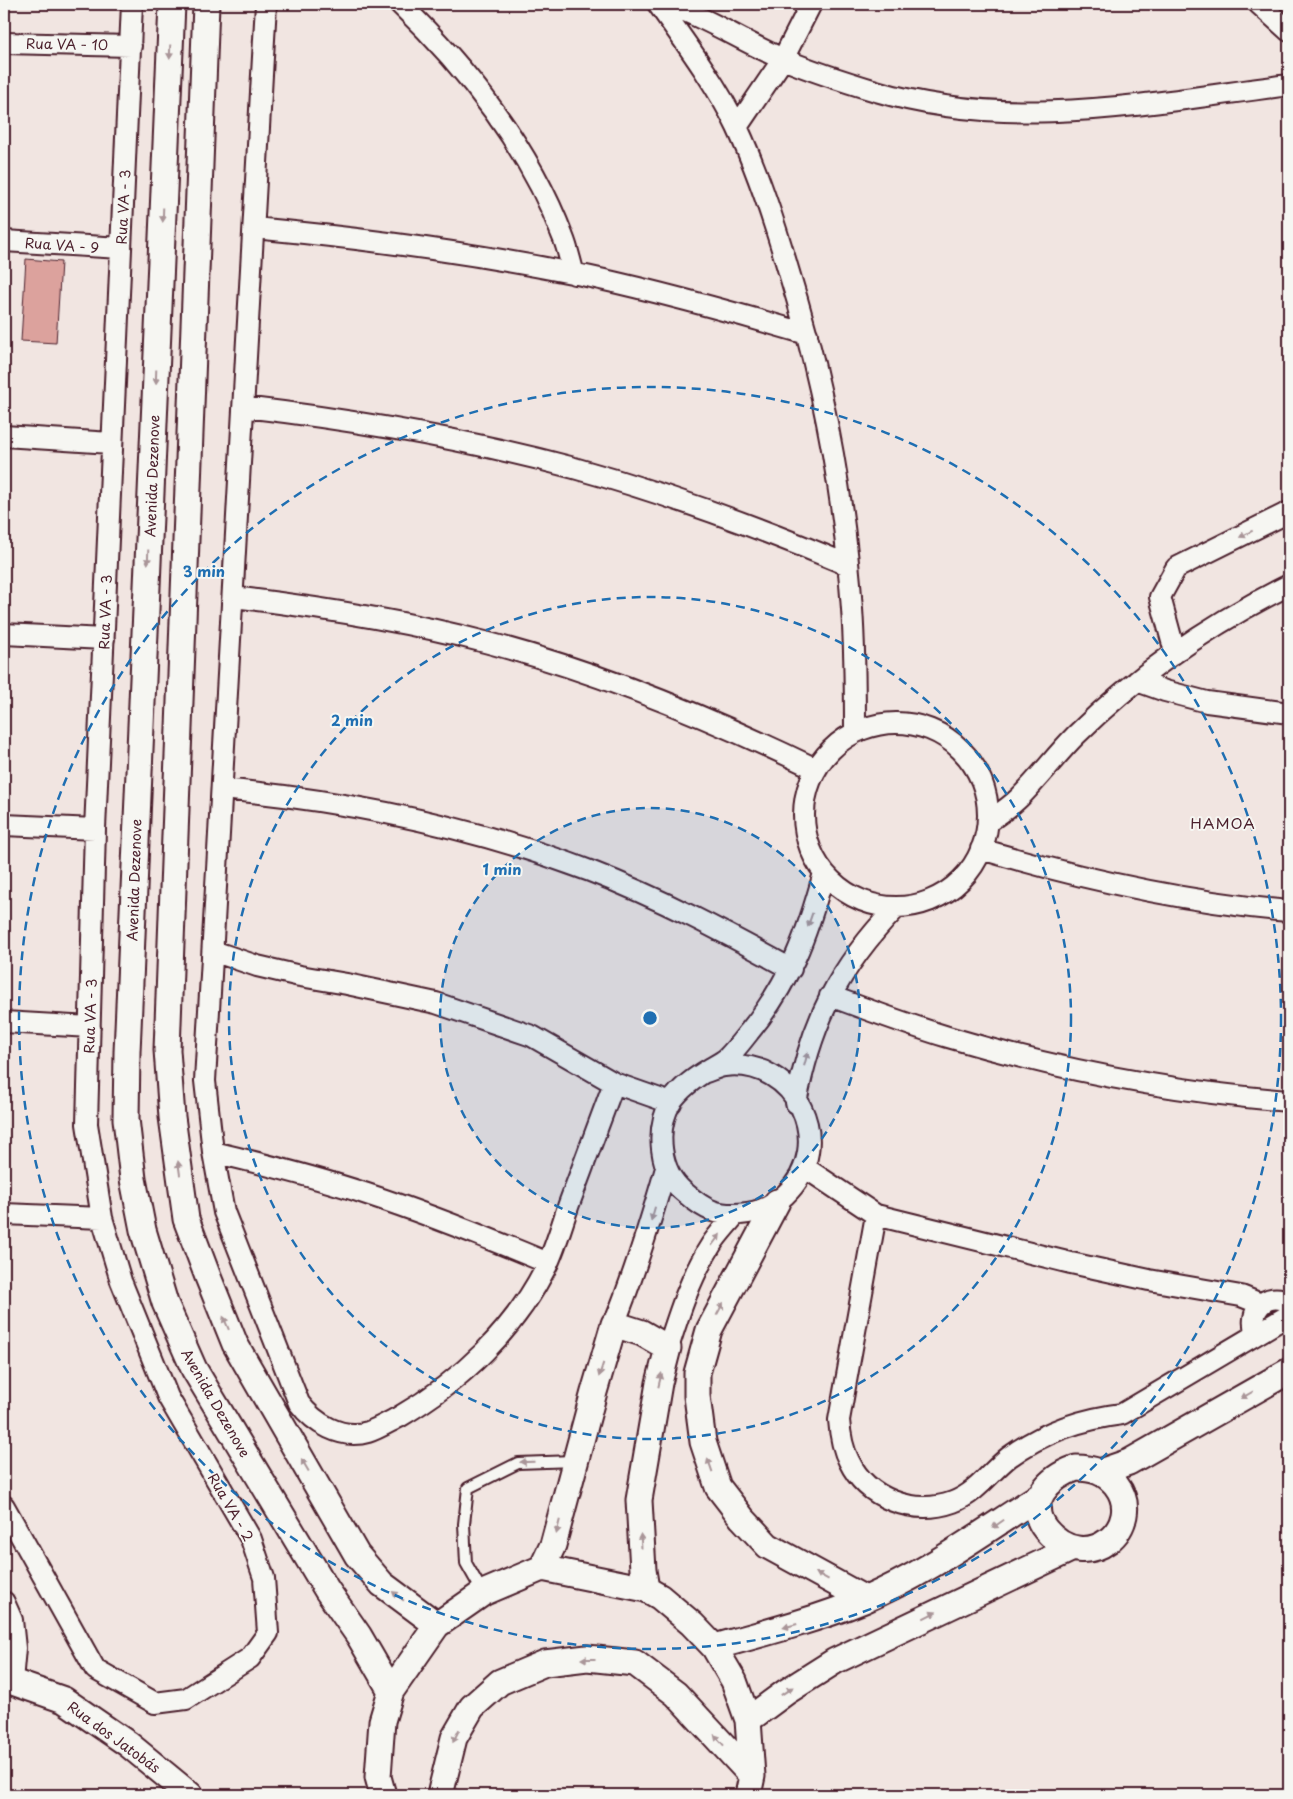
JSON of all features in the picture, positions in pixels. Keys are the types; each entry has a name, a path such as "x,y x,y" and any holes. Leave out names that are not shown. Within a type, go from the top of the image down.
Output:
{"street":[{"name":"Rua VA - 3","path":"102,1218 87,1124 95,829 132,4"},
{"name":"Avenida Dezenove","path":"172,4 127,1052 126,1119 132,1178 143,1230 165,1303 194,1370 327,1590 359,1636 391,1691"},
{"path":"206,4 167,1050 172,1117 186,1219 235,1344 357,1555 382,1584 437,1625"},
{"path":"266,4 206,1081 213,1152 224,1212 299,1403 315,1420 336,1430 357,1433 368,1432 394,1419 444,1388 467,1368 504,1330 535,1287 548,1263 614,1084"},
{"path":"400,4 446,50 471,80 513,140 549,204 564,238 574,274"},
{"path":"658,4 703,69 737,126 781,244 807,334 828,427 839,488 848,564 854,653 855,732"},
{"path":"667,4 691,12 783,59 877,91 916,100 994,111 1043,112 1107,109 1289,85"},
{"path":"737,126 783,59 811,4"},
{"path":"1259,4 1289,32"},
{"name":"Rua VA - 10","path":"4,42 131,46"},
{"path":"254,228 415,246 574,274 669,296 807,334"},
{"name":"Rua VA - 9","path":"4,241 121,248"},
{"path":"244,407 411,431 503,450 573,468 712,512 848,564"},
{"path":"4,436 112,442"},
{"path":"1175,652 1160,597 1176,568 1289,512"},
{"path":"988,822 1021,796 1076,735 1137,681 1213,626 1289,585"},
{"path":"233,597 297,604 369,616 477,640 548,659 663,700 719,723 816,769"},
{"path":"4,634 104,639"},
{"path":"1137,681 1165,691 1207,702 1289,713"},
{"path":"882,724 909,724 935,732 958,748 975,769 986,795 988,822 982,849 968,873 948,892 923,904 896,908 869,904 844,892 824,874 810,850 804,823 806,795 816,769 833,748 855,732 882,724"},
{"path":"222,789 284,795 381,811 468,832 539,853 608,879 693,916 791,969"},
{"path":"4,825 95,829"},
{"path":"982,849 1042,867 1157,893 1289,912"},
{"path":"777,1202 757,1211 735,1215 721,1214 703,1208 677,1187 666,1168 661,1146 663,1124 671,1103 684,1086 726,1059 740,1044 791,969 804,938 824,874"},
{"path":"799,1103 796,1103 808,1048 830,996 859,949 896,908"},
{"path":"213,951 257,966 436,1003 532,1036 614,1084 671,1103"},
{"path":"830,996 946,1036 1066,1068 1187,1090 1289,1101"},
{"path":"4,1022 90,1027"},
{"path":"703,1073 724,1066 746,1066 767,1073 785,1085 799,1103 807,1123 809,1146 804,1167 793,1186 777,1202 709,1330 697,1373 697,1396 703,1442 718,1487 742,1518 768,1546 865,1599"},
{"path":"213,1152 264,1164 366,1193 479,1234 548,1263"},
{"path":"804,1167 876,1215 1071,1263 1149,1280 1240,1296 1261,1304"},
{"path":"542,1568 553,1545 614,1324 644,1243 666,1168"},
{"path":"4,1214 102,1218"},
{"path":"646,1589 643,1570 639,1500 659,1384 668,1348 692,1282 711,1246 735,1215"},
{"path":"876,1215 839,1420 840,1435 849,1462 858,1475 879,1494 904,1505 929,1507 954,1502 976,1489 1009,1457 1028,1445 1066,1426 1122,1414 1289,1315"},
{"name":"Rua VA - 2","path":"4,1506 96,1669 155,1703 186,1699 250,1658 268,1633 264,1578 251,1539 168,1397 121,1281 102,1218"},
{"path":"1256,1334 1253,1322 1254,1315 1261,1304 1273,1298 1280,1298 1289,1302"},
{"path":"614,1324 642,1333 668,1348"},
{"path":"1100,1472 1129,1462 1289,1371"},
{"path":"714,1647 812,1620 865,1599 928,1568 1038,1497 1054,1479 1076,1468 1088,1468 1100,1472 1110,1479 1120,1494 1124,1512 1121,1524 1115,1535 1106,1543 1095,1549 1083,1551 1071,1549 1060,1543 1044,1527 1038,1512 1038,1497"},
{"path":"748,1720 786,1692 835,1662 1071,1549"},
{"path":"377,1789 382,1721 391,1691 437,1625 483,1593 542,1568 646,1589 692,1624 714,1647 734,1681 748,1720 750,1786"},
{"path":"4,1602 12,1620 15,1648 8,1680"},
{"path":"440,1795 454,1738 472,1708 500,1682 545,1663 587,1658 635,1663 676,1694 750,1786"},
{"name":"Rua dos Jatobás","path":"8,1680 64,1700 128,1744 190,1795"}],"lane":[{"path":"483,1593 466,1563 464,1524 468,1488 518,1463 575,1461"}],"building":[{"path":"26,259 61,262 56,343 21,341"}],"district":[{"name":"HAMOA","path":"1223,822"}]}
